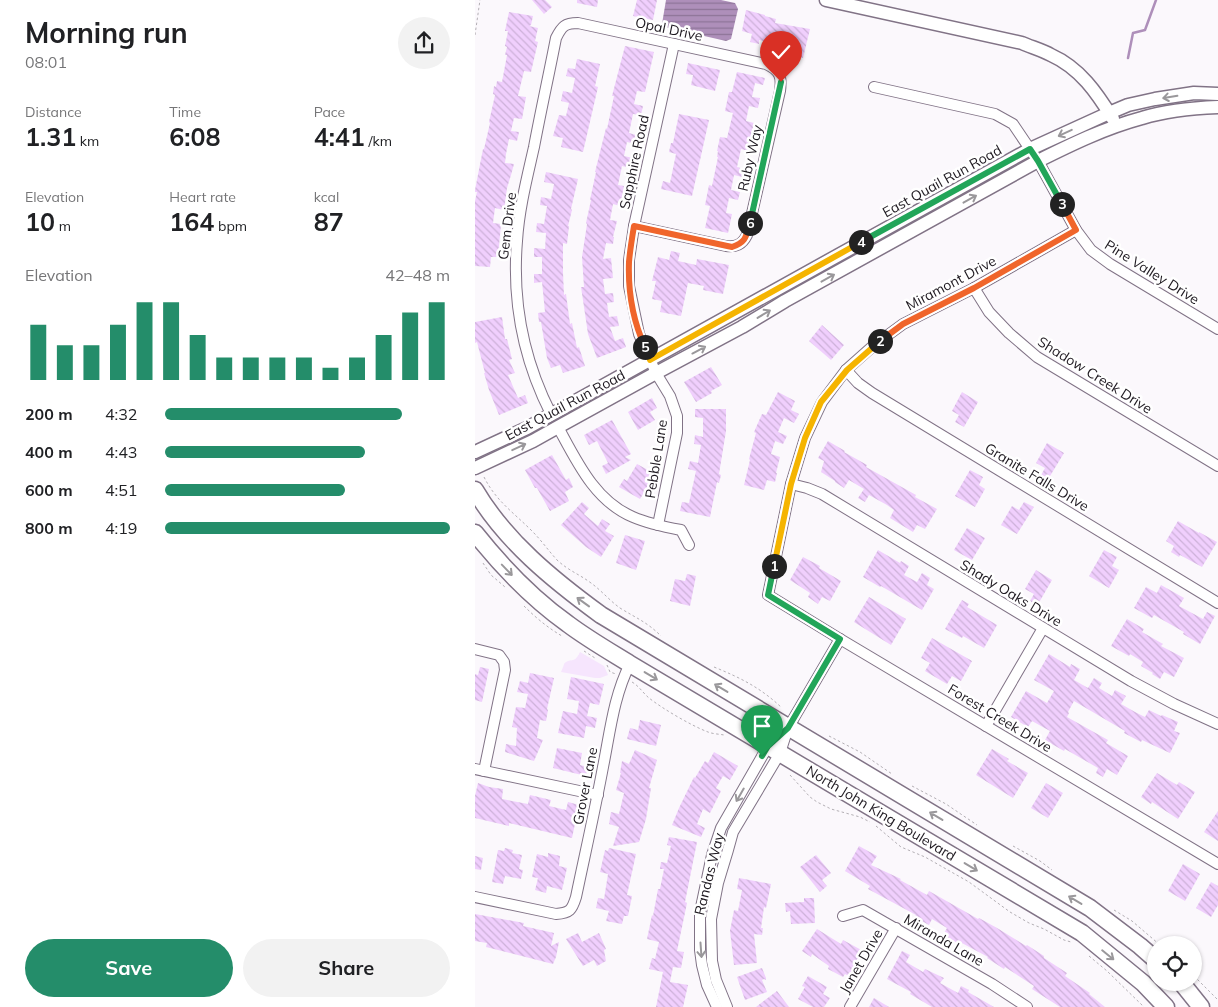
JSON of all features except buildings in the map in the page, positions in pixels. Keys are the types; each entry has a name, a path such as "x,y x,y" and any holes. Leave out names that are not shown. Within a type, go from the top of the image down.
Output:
{"main road":[{"name":"North John King Boulevard","path":"475,490 502,528 535,561 564,588 601,615 1090,908 1147,952"},
{"name":"North John King Boulevard","path":"475,533 494,556 540,602 568,625 630,664 1082,933 1143,983 1166,1007"},
{"path":"1188,991 1201,1007"}],"street":[{"path":"826,0 1022,43 1052,55 1074,68 1090,84 1104,103 1117,126"},
{"name":"Opal Drive","path":"556,38 564,26 569,23 579,23 766,64 774,68 779,74"},
{"name":"Gem Drive","path":"551,414 532,370 523,339 516,273 521,205 556,38"},
{"name":"Sapphire Road","path":"656,372 639,334 629,286 629,260 634,226 674,44"},
{"name":"Ruby Way","path":"634,226 725,246 732,247 743,242 747,235 781,82 779,74"},
{"name":"Pine Valley Drive","path":"874,87 995,114 1013,124 1038,161 1076,230 1091,250 1110,264 1218,329"},
{"name":"East Quail Run Road","path":"475,452 527,428 1030,149 1128,105 1193,93 1218,94"},
{"name":"East Quail Run Road","path":"478,470 742,327 785,301 1038,161 1077,142 1143,117 1218,107"},
{"name":"Miramont Drive","path":"768,595 791,484 805,438 821,402 847,370 873,346 903,324 974,288 1076,230"},
{"name":"Shadow Creek Drive","path":"974,288 989,312 1009,333 1037,357 1218,466"},
{"name":"Granite Falls Drive","path":"847,370 858,383 871,393 1218,602"},
{"name":"Pebble Lane","path":"656,372 670,396 677,416 677,433 658,525"},
{"path":"558,427 594,488 615,508 632,517 681,530 689,545"},
{"name":"Shady Oaks Drive","path":"791,484 822,494 1131,681 1174,704 1218,724"},
{"name":"Forest Creek Drive","path":"768,595 1218,864"},
{"path":"986,726 1043,628"},
{"name":"Randas Way","path":"717,1007 707,985 702,965 700,912 712,855 721,828 788,728 840,639"},
{"path":"475,648 499,655 504,662 505,670 479,770 598,794"},
{"name":"Grover Lane","path":"475,897 556,914 567,913 573,908 617,695 630,664"},
{"name":"Randas Way","path":"727,1007 716,980 711,954 711,919 718,883 733,832 774,749"},
{"name":"Miranda Lane","path":"843,916 863,910 992,984 1027,1007"},
{"name":"Janet Drive","path":"850,1007 896,928"}],"path":[{"path":"475,35 480,0"},
{"path":"478,470 501,503 516,514 539,538 547,550 566,568 605,593 613,603 655,629 664,639"},
{"path":"629,680 638,685 640,690 649,698 681,719 706,732 725,735"},
{"path":"791,775 810,797 817,802 874,824 901,847 925,857 969,882 1010,912 1064,940 1072,942"},
{"path":"1085,950 1090,957 1144,1007"},
{"path":"1202,984 1218,1000"}],"shaded area":[{"path":"666,0 721,0 735,3 738,9 731,39 726,41 665,27 662,24"},
{"path":"580,652 604,666 608,675 595,678 561,672 564,664 574,660"}],"waterway":[{"path":"1128,58 1133,33 1145,30 1156,0"}],"route":[{"path":"762,756 768,746 788,728 840,639 768,595 791,484 805,438 821,402 847,370 873,346 903,324 974,288 1076,230 1030,149 650,360 639,334 629,286 629,260 634,226 725,246 732,247 743,242 747,235 781,82"}]}
